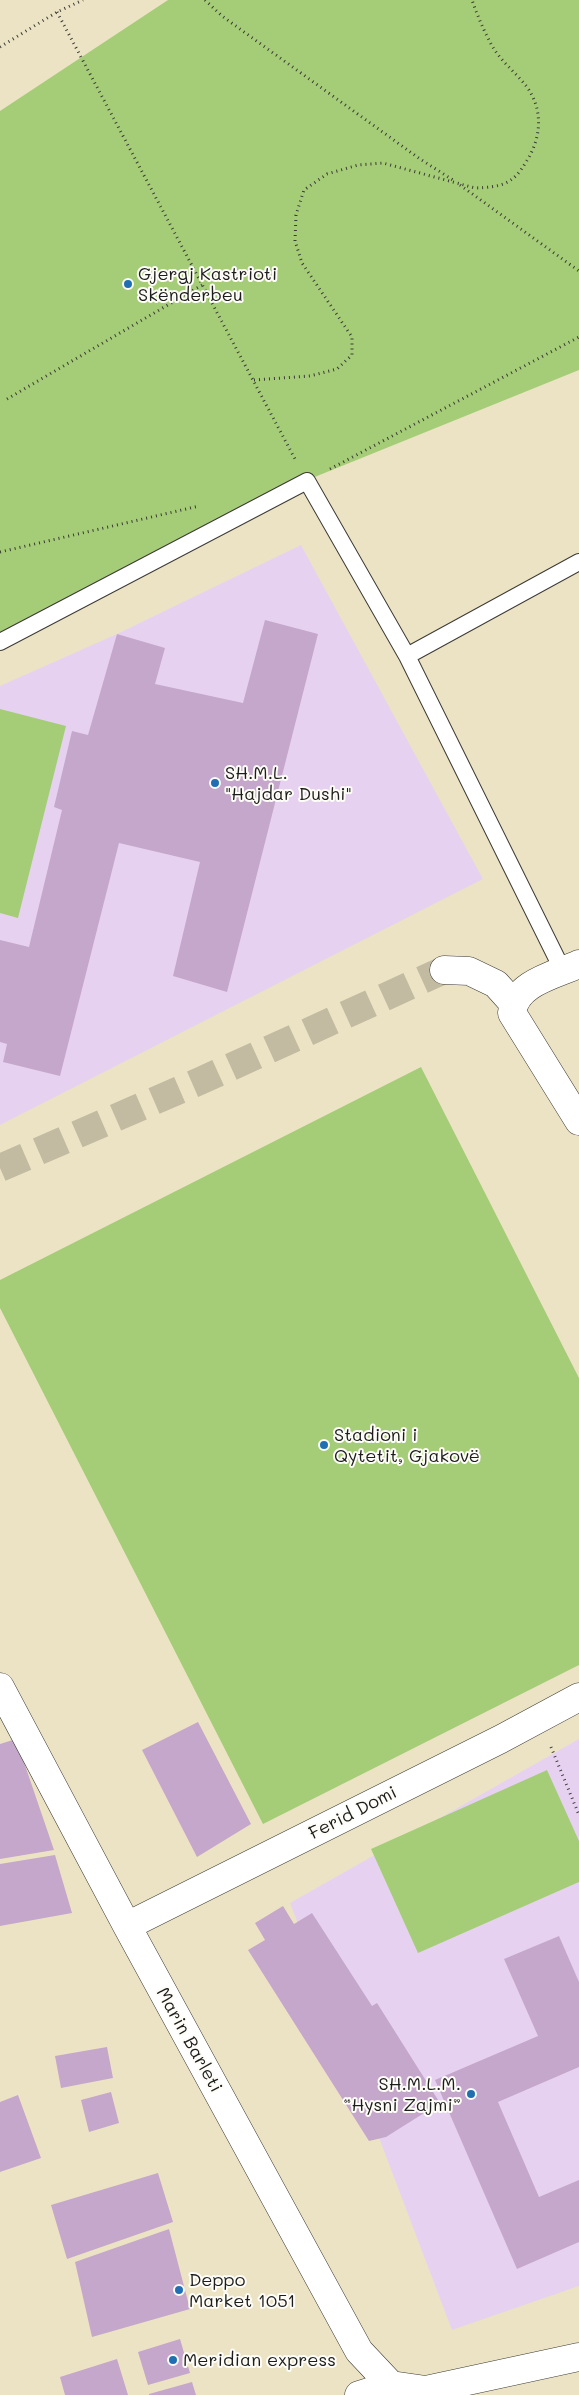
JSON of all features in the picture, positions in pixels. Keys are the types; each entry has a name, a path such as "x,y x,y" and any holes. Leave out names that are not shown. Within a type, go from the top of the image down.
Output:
{"street":[{"path":"571,968 526,988 513,1003 512,1013 579,1121"},
{"path":"444,970 469,970 496,984 513,1003"},
{"name":"Marin Barleti","path":"0,1687 127,1926 359,2351 392,2385"},
{"name":"Ferid Domi","path":"127,1926 579,1697"},
{"path":"359,2395 392,2385 426,2390 579,2357"}],"lane":[{"path":"0,642 307,481 406,656 571,968"},
{"path":"406,656 579,562"}],"path":[{"path":"0,47 57,12 83,0"},
{"path":"205,0 222,16 579,271"},
{"path":"254,380 310,376 336,369 352,354 352,337 302,263 295,241 296,215 304,190 327,174 358,165 383,163 475,188 508,184 520,172 534,150 540,129 537,109 528,89 495,50 480,21 472,0"},
{"path":"57,12 307,481 579,338"},
{"path":"7,398 202,285"},
{"path":"0,552 202,506"},
{"path":"539,1718 579,1815"}],"shaded area":[{"name":"SH.M.L. \"Hajdar Dushi\"","path":"301,545 483,879 0,1125 0,686 117,634"},
{"name":"SH.M.L.M. “Hysni Zajmi”","path":"579,1739 579,2286 452,2330 290,1903"}],"green space":[{"path":"168,0 579,0 579,370 285,489 0,637 0,111"},
{"path":"0,709 66,726 18,918 0,913"},
{"name":"Stadioni i Qytetit, Gjakovë","path":"421,1067 579,1378 579,1665 263,1824 0,1308 0,1280"},
{"path":"547,1770 579,1841 579,1882 418,1953 371,1849"}],"building":[{"path":"265,620 318,634 227,992 173,976 200,862 119,843 60,1076 3,1062 7,1044 0,1042 0,940 29,947 62,810 54,807 72,731 88,735 117,634 165,648 155,684 243,703"},
{"path":"198,1722 251,1824 197,1857 142,1750"},
{"path":"16,1739 54,1850 0,1859 0,1744"},
{"path":"55,1855 72,1913 0,1926 0,1864"},
{"path":"283,1906 294,1924 312,1913 372,2006 377,2003 440,2103 386,2137 369,2141 248,1950 265,1940 255,1923"},
{"path":"559,1936 579,1982 579,2067 498,2102 539,2197 579,2180 579,2242 517,2269 435,2080 538,2036 504,1959"},
{"path":"107,2047 113,2078 61,2088 55,2056"},
{"path":"111,2092 119,2123 89,2132 81,2100"},
{"path":"18,2095 41,2158 0,2172 0,2102"},
{"path":"158,2173 173,2222 67,2259 51,2205"},
{"path":"169,2229 190,2309 92,2337 75,2262"},
{"path":"180,2339 190,2373 148,2385 138,2352"},
{"path":"117,2359 128,2395 65,2395 60,2377"},
{"path":"192,2382 196,2395 149,2395 149,2394"}],"tunnel":[{"path":"0,1168 200,1081 444,970"}],"place":[{"name":"Gjergj Kastrioti Skënderbeu","path":"128,284"},
{"name":"SH.M.L. \"Hajdar Dushi\"","path":"215,783"},
{"name":"Stadioni i Qytetit, Gjakovë","path":"324,1445"},
{"name":"SH.M.L.M. “Hysni Zajmi”","path":"471,2094"},
{"name":"Deppo Market 1051","path":"179,2290"},
{"name":"Meridian express","path":"173,2360"}]}
